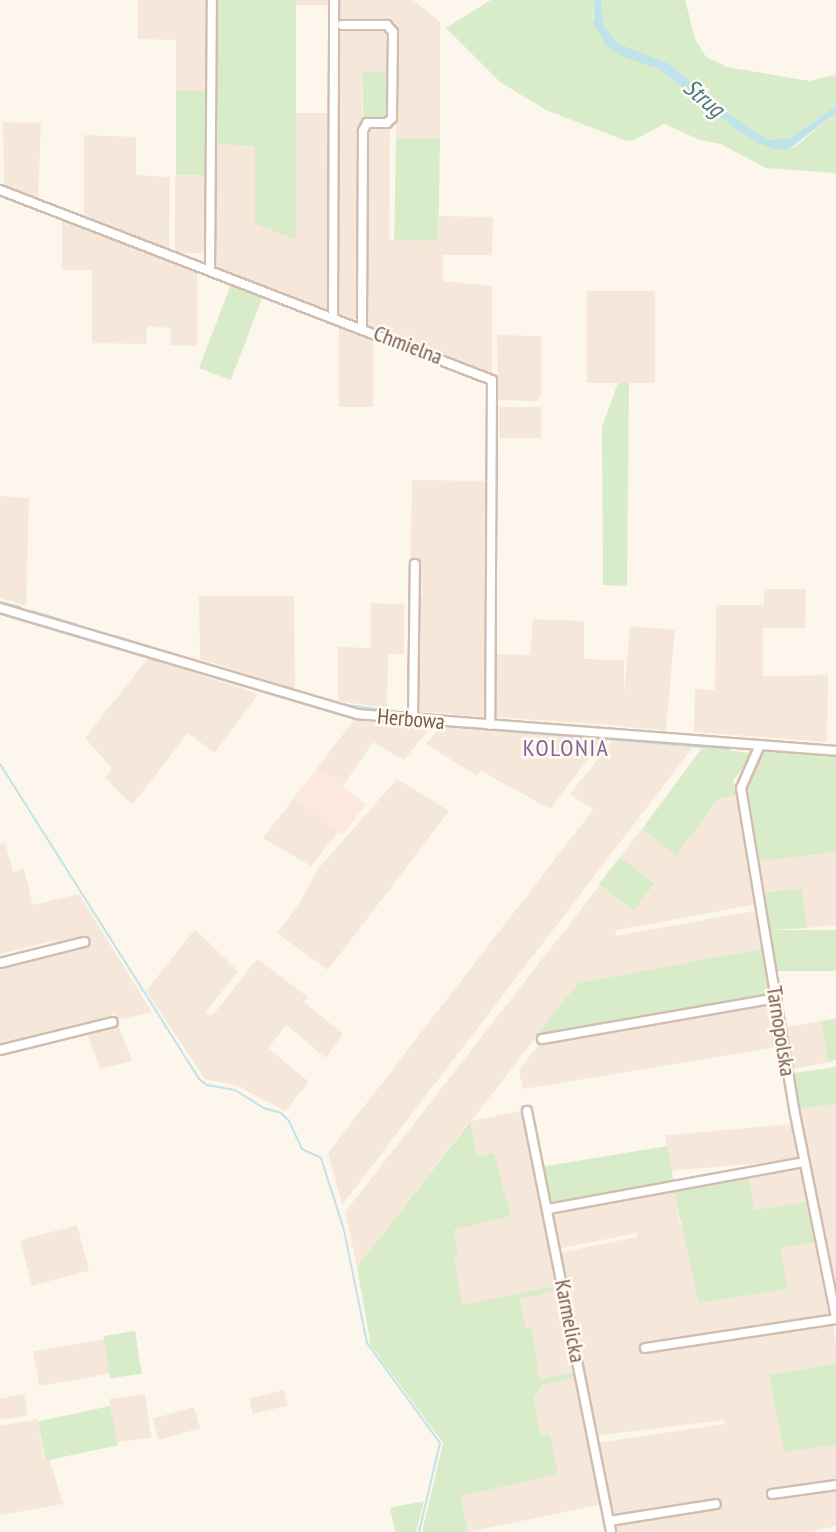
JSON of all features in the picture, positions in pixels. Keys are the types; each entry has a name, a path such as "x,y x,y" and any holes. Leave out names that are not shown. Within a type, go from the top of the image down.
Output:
{"street":[{"path":"210,269 212,0"},
{"path":"333,316 334,0"},
{"path":"342,25 387,25 393,32 393,118 387,123 367,123 363,130 362,327"},
{"name":"Chmielna","path":"0,190 362,327 492,380 490,725"},
{"path":"413,719 415,564"},
{"name":"Herbowa","path":"0,608 342,711 413,719 836,751"},
{"name":"Tarnopolska","path":"760,746 741,788 804,1162 836,1318"},
{"path":"0,963 84,942"},
{"path":"542,1039 776,998"},
{"path":"0,1050 112,1022"},
{"name":"Karmelicka","path":"527,1111 611,1532"},
{"path":"548,1209 804,1162"},
{"path":"645,1348 836,1318"},
{"path":"772,1494 836,1485"},
{"path":"609,1521 716,1504"}],"shaded area":[{"path":"138,0 209,0 209,91 176,91 176,40 138,39"},
{"path":"296,0 331,0 331,5 296,5"},
{"path":"337,0 413,0 440,22 440,139 396,138 396,22 390,22 390,72 363,73 359,318 350,319 335,313"},
{"path":"296,113 331,113 329,311 213,267 215,144 255,146 255,224 296,238"},
{"path":"3,122 41,123 38,201 4,187"},
{"path":"366,126 390,126 389,240 439,240 439,216 493,217 492,255 443,255 443,281 492,286 492,374 364,324"},
{"path":"84,135 136,137 136,175 170,177 169,250 84,217"},
{"path":"175,175 208,175 208,253 175,253"},
{"path":"62,216 197,268 197,346 171,345 171,328 147,326 146,344 92,343 92,270 62,270"},
{"path":"587,291 655,291 655,383 587,383"},
{"path":"339,322 373,335 373,407 339,407"},
{"path":"497,335 541,336 541,396 536,401 498,400"},
{"path":"499,407 541,407 541,438 499,438"},
{"path":"412,480 488,481 486,712 482,717 416,711 417,597 422,596 422,584 410,584"},
{"path":"0,496 29,498 26,606 0,598"},
{"path":"764,589 806,589 805,628 763,628 763,676 828,675 827,742 694,732 695,689 715,690 716,605 764,605"},
{"path":"199,596 294,596 295,689 200,659"},
{"path":"371,603 404,604 404,654 388,654 387,708 338,701 338,647 371,648"},
{"path":"533,619 584,621 584,659 624,660 624,726 495,717 497,654 530,655"},
{"path":"630,626 675,630 666,731 621,727"},
{"path":"148,658 258,694 215,753 188,733 132,805 105,778 112,768 85,738"},
{"path":"354,720 428,726 428,731 404,760 373,742 343,786 318,767"},
{"path":"440,727 600,740 600,744 550,809 481,771 477,776 426,744"},
{"path":"612,741 693,747 342,1205 328,1153 593,810 570,794"},
{"path":"318,767 366,805 342,835 294,798"},
{"path":"397,779 449,811 328,970 277,933 298,906 317,870"},
{"path":"738,795 757,904 618,930 614,936 760,910 766,948 578,983 471,1121 525,1110 560,1285 462,1306 454,1258 458,1256 454,1229 511,1216 494,1154 477,1157 469,1122 357,1267 345,1212 600,885 633,911 655,885 620,857 642,829 676,856 719,798"},
{"path":"294,798 339,831 311,866 263,838"},
{"path":"5,842 13,872 24,869 33,905 79,894 152,1012 117,1020 114,1013 110,1019 0,1046 0,968 87,946 84,939 57,947 55,940 0,954 0,844"},
{"path":"836,852 836,925 807,928 802,888 762,893 757,862"},
{"path":"195,929 238,971 206,1012 208,1014 212,1016 257,959 308,997 304,1002 343,1034 326,1058 286,1025 268,1048 309,1082 285,1111 238,1086 205,1079 146,991"},
{"path":"770,1001 777,1047 523,1089 519,1070 540,1043"},
{"path":"821,1021 828,1062 790,1069 783,1028"},
{"path":"113,1025 120,1029 132,1061 100,1069 86,1031"},
{"path":"836,1104 836,1309 796,1109"},
{"path":"793,1124 796,1160 669,1171 665,1135"},
{"path":"796,1166 801,1169 808,1201 755,1210 748,1175"},
{"path":"673,1188 680,1224 788,1289 779,1248 818,1242 836,1343 836,1364 769,1376 784,1452 836,1445 836,1482 773,1496 836,1488 836,1526 809,1532 613,1532 596,1443 724,1424 724,1420 595,1436 558,1253 637,1237 637,1233 557,1249 550,1217 555,1210"},
{"path":"77,1225 89,1270 32,1286 20,1240"},
{"path":"561,1290 577,1372 539,1379 531,1328 526,1330 520,1298"},
{"path":"104,1339 110,1373 39,1386 33,1352"},
{"path":"578,1376 603,1504 468,1532 461,1496 557,1474 550,1435 541,1436 534,1397 542,1385"},
{"path":"284,1390 288,1406 253,1414 249,1399"},
{"path":"24,1394 28,1415 0,1420 0,1399"},
{"path":"145,1394 151,1438 115,1443 109,1399"},
{"path":"194,1407 200,1428 159,1440 153,1419"},
{"path":"37,1419 44,1458 49,1457 63,1504 0,1515 0,1426"}],"green space":[{"path":"215,0 296,0 296,239 255,224 255,146 215,144"},
{"path":"491,0 594,0 593,19 607,47 659,69 737,130 778,150 795,147 836,113 836,173 766,168 721,144 700,140 664,124 632,141 624,140 546,110 500,82 446,28"},
{"path":"601,0 685,0 695,39 706,57 727,67 809,81 836,75 836,106 790,138 768,140 729,114 668,63 617,43 603,24"},
{"path":"363,72 390,72 390,121 363,121"},
{"path":"176,91 209,91 209,175 176,175"},
{"path":"396,138 440,139 438,241 394,240"},
{"path":"232,282 264,294 231,380 199,368"},
{"path":"618,383 629,383 627,586 603,585 602,427"},
{"path":"702,748 754,753 733,781 738,795 719,798 676,856 642,829"},
{"path":"763,751 836,756 836,852 757,862 747,800 747,784"},
{"path":"620,857 655,884 634,911 599,884"},
{"path":"802,888 807,928 770,930 762,893"},
{"path":"771,930 836,930 836,971 771,971"},
{"path":"766,948 772,990 769,994 536,1036 578,983"},
{"path":"836,1019 836,1060 828,1062 821,1021"},
{"path":"836,1067 836,1104 796,1109 791,1077 794,1073"},
{"path":"470,1122 477,1157 494,1153 511,1216 454,1230 458,1257 454,1258 462,1305 560,1285 561,1290 520,1299 526,1329 532,1328 539,1379 577,1372 578,1376 542,1385 534,1397 541,1436 550,1435 558,1474 461,1496 468,1532 422,1532 443,1443 371,1346 357,1267"},
{"path":"667,1146 674,1182 554,1205 546,1199 540,1167"},
{"path":"748,1175 755,1210 808,1201 818,1242 780,1248 788,1289 699,1303 673,1188"},
{"path":"135,1331 142,1373 110,1378 103,1336"},
{"path":"836,1364 836,1445 784,1452 769,1375"},
{"path":"110,1406 118,1445 46,1461 38,1421"},
{"path":"424,1501 416,1532 395,1532 390,1508"}],"water":[{"name":"Strug","path":"594,0 601,0 603,24 617,43 668,63 729,114 768,140 790,138 836,106 836,113 789,149 778,150 758,143 737,130 659,69 621,56 607,47 594,25"}],"waterway":[{"path":"0,602 20,607"},
{"path":"32,611 78,625"},
{"path":"0,614 354,719 730,749"},
{"path":"90,629 102,633"},
{"path":"115,636 151,647"},
{"path":"164,651 194,660"},
{"path":"200,662 212,666"},
{"path":"225,670 340,704 400,712"},
{"path":"414,713 483,719"},
{"path":"496,720 524,722"},
{"path":"537,723 599,727"},
{"path":"612,729 619,729"},
{"path":"632,730 729,738"},
{"path":"0,764 199,1079 207,1085 235,1090 264,1108 281,1113 289,1121 302,1149 321,1158 344,1230 367,1343 440,1443 419,1532"}],"district":[{"name":"KOLONIA","path":"566,748"}]}
